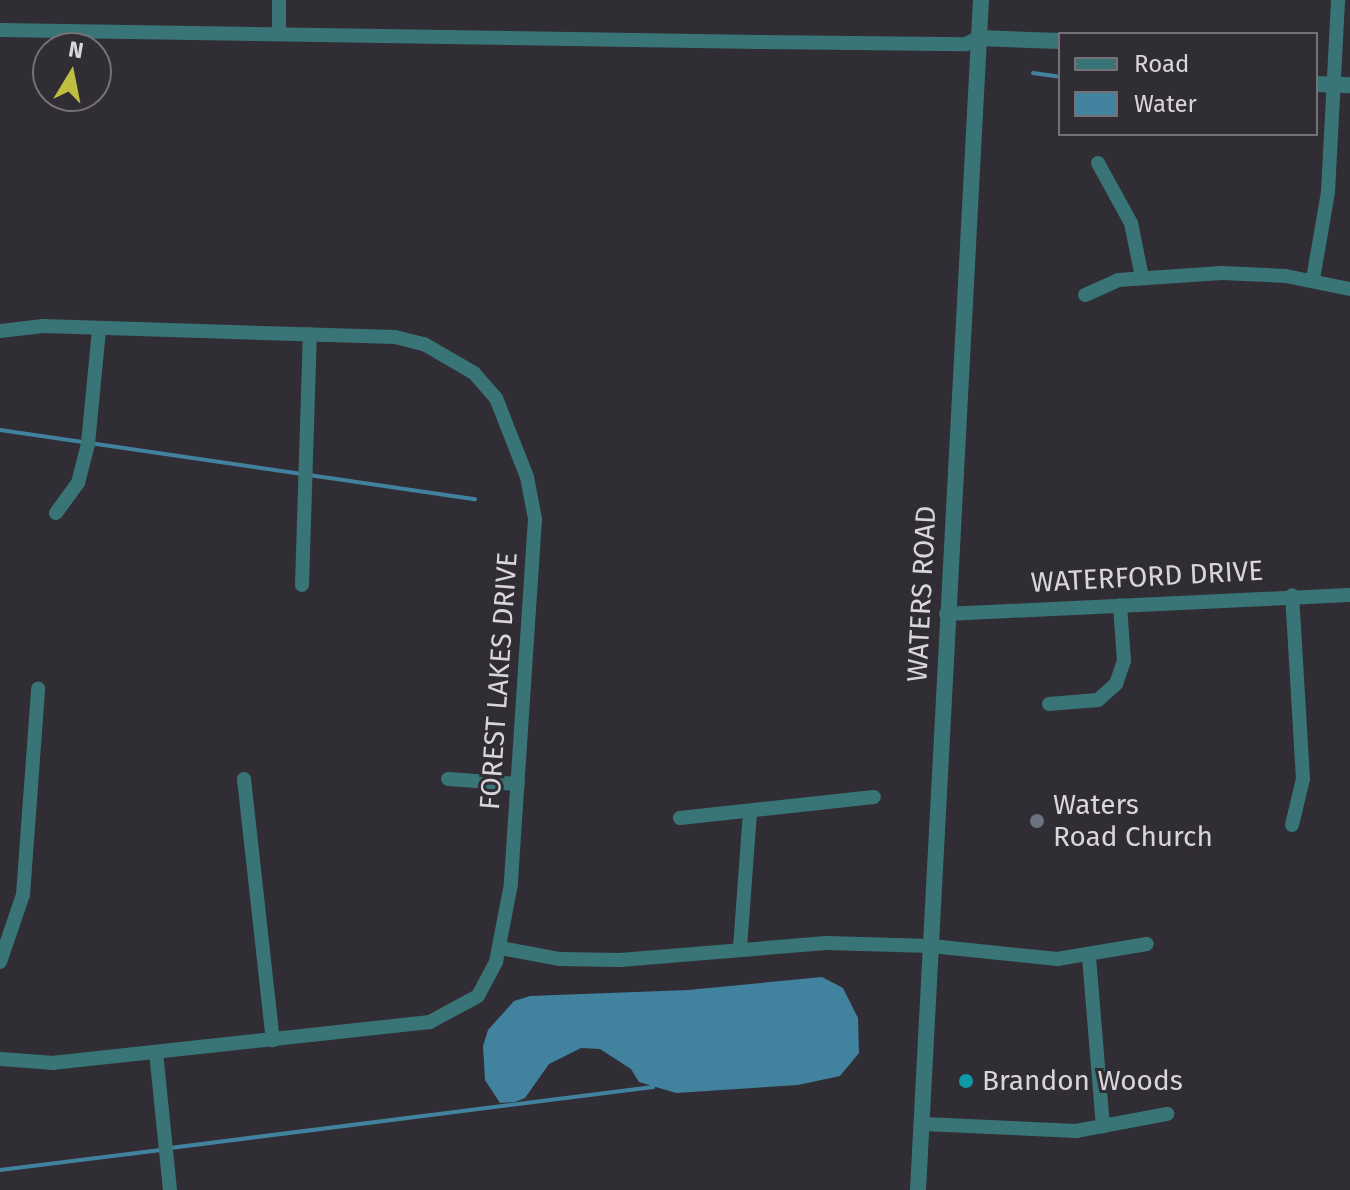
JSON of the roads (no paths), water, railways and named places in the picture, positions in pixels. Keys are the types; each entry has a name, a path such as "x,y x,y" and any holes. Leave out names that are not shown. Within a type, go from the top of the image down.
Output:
{"street":[{"path":"279,0 279,34"},
{"name":"WATERS ROAD","path":"918,1190 946,614 981,0"},
{"path":"1313,279 1328,192 1338,0"},
{"path":"0,30 759,42 966,44 978,38 1058,41"},
{"path":"1098,163 1131,223 1142,277"},
{"path":"1085,295 1142,277 1254,272 1313,279 1350,289"},
{"path":"56,513 78,483 85,460 99,329"},
{"name":"FOREST LAKES DRIVE","path":"0,331 99,329 395,337 441,350 474,373 505,414 527,477 535,519 518,784 500,948 478,996 444,1019 54,1063 0,1059"},
{"path":"302,585 310,334"},
{"path":"1292,595 1303,779 1292,825"},
{"name":"WATERFORD DRIVE","path":"946,614 1292,595 1350,595"},
{"path":"1049,704 1098,700 1116,684 1124,661 1120,605"},
{"path":"0,962 23,895 38,689"},
{"path":"244,779 273,1040"},
{"path":"448,779 518,784"},
{"path":"680,818 874,797"},
{"path":"740,948 750,812"},
{"path":"500,948 598,960 826,943 931,946 1032,958 1089,957 1147,944"},
{"path":"1089,957 1103,1126"},
{"path":"156,1052 170,1190"},
{"path":"923,1124 1076,1131 1167,1114"}],"water":[{"path":"822,977 843,988 858,1018 859,1053 840,1076 798,1085 676,1093 639,1082 631,1069 600,1049 581,1048 549,1064 525,1098 515,1102 500,1103 485,1080 483,1046 488,1030 514,1001 530,996 688,990"}],"waterway":[{"path":"1033,73 1058,77"},
{"path":"0,430 475,499"},
{"path":"170,1148 653,1087"},
{"path":"0,1170 161,1150"}],"place":[{"name":"Waters Road Church","path":"1037,821"},
{"name":"Brandon Woods","path":"966,1081"}]}
